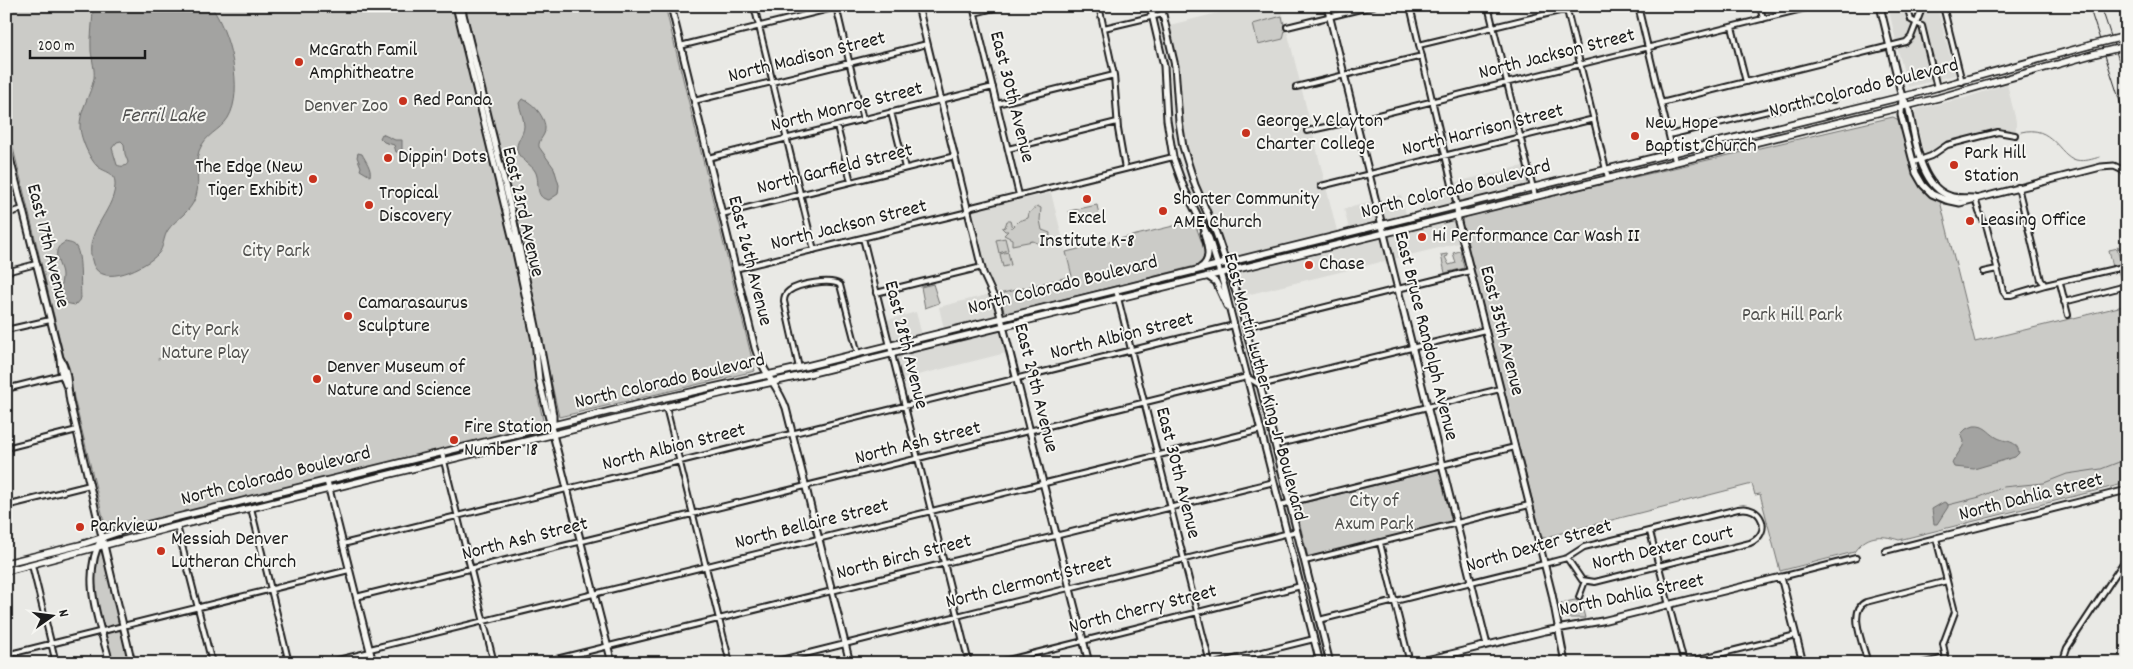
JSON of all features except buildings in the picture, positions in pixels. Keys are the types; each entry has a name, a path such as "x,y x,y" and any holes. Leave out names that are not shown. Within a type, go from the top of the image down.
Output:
{"main road":[{"name":"North Colorado Boulevard","path":"6,563 327,481 712,387 858,354 1902,97 2127,36"},
{"name":"North Colorado Boulevard","path":"6,571 177,526 737,389 773,383 1908,105 2127,46"}],"street":[{"name":"East 23rd Avenue","path":"456,6 517,257 535,341 538,375 612,663"},
{"name":"East 23rd Avenue","path":"461,6 508,195 528,285 553,414 552,426"},
{"name":"East 26th Avenue","path":"670,6 755,348 759,362 782,397 850,663"},
{"path":"754,6 814,250"},
{"name":"East 29th Avenue","path":"918,6 968,210 980,268 996,298 1002,318 1014,379 1030,431 1089,663"},
{"name":"East 30th Avenue","path":"973,6 1019,195"},
{"path":"975,13 1002,6"},
{"path":"1099,6 1114,75 1117,122 1125,169"},
{"name":"East Martin Luther King Jr Boulevard","path":"1150,6 1164,66 1167,120 1173,157 1183,186 1199,216 1218,265 1280,505 1312,639 1320,663"},
{"name":"East Martin Luther King Jr Boulevard","path":"1161,6 1175,66 1178,122 1183,147 1195,185 1214,228 1229,271 1245,327 1297,531 1307,561 1330,663"},
{"name":"East Bruce Randolph Avenue","path":"1328,6 1487,644"},
{"path":"1287,27 1373,6"},
{"name":"East 35th Avenue","path":"1410,6 1446,155 1470,271 1544,564 1565,663"},
{"path":"1488,6 1534,196"},
{"path":"1420,45 1580,6"},
{"path":"1638,6 1675,161"},
{"path":"1760,6 1763,19"},
{"name":"North Jackson Street","path":"1307,131 1356,121 1814,6"},
{"path":"1880,6 1902,97 1901,115 1920,179 1932,194 1952,202 1967,202 1975,198 2101,167 2114,166 2127,172"},
{"path":"1907,6 1910,20 1916,22 1922,28 1937,88"},
{"path":"1661,103 1909,40 1923,6"},
{"path":"1943,6 1962,82"},
{"path":"680,46 837,7 863,120"},
{"path":"1566,8 1608,178"},
{"path":"1104,28 1163,14"},
{"path":"1732,27 1746,82"},
{"name":"North Madison Street","path":"694,102 927,44"},
{"path":"1296,87 1422,56"},
{"path":"997,104 1114,75"},
{"name":"North Monroe Street","path":"708,158 993,87"},
{"path":"1902,97 1908,105 1927,177 1939,191 1956,197 1975,198"},
{"name":"North Colorado Boulevard","path":"1669,135 1818,99 1834,100"},
{"path":"891,112 905,168"},
{"name":"North Harrison Street","path":"1321,186 1594,119"},
{"path":"1008,149 1117,122"},
{"path":"837,126 851,182"},
{"path":"1914,162 1931,156 1947,145 1998,132 2015,135"},
{"name":"East 17th Avenue","path":"6,142 60,358 62,375 77,430 132,663"},
{"name":"North Garfield Street","path":"722,214 955,156"},
{"name":"North Jackson Street","path":"735,269 964,213 972,207 1173,157"},
{"path":"2018,187 2041,280 2045,285"},
{"path":"1975,198 1987,228 2003,291 2008,295 2127,266"},
{"path":"6,214 23,209"},
{"path":"1197,270 1205,265 1209,256 1199,216"},
{"name":"East 28th Avenue","path":"863,238 969,663"},
{"path":"517,257 520,260 528,285"},
{"path":"6,272 36,264"},
{"path":"2064,302 2126,288 2121,267"},
{"path":"876,293 980,268"},
{"path":"1983,272 1997,269"},
{"path":"1245,327 1470,271"},
{"path":"1207,276 1216,282 1232,318"},
{"path":"799,368 784,301 786,293 794,288 828,280 840,285 858,354"},
{"path":"2060,283 2068,315"},
{"name":"East 30th Avenue","path":"1116,290 1210,663"},
{"path":"6,330 50,320"},
{"name":"North Albion Street","path":"343,544 1234,325"},
{"path":"1247,378 1260,385 1485,330"},
{"name":"East 17th Avenue","path":"60,358 68,380 66,385"},
{"path":"6,389 62,375"},
{"name":"North Ash Street","path":"356,596 1247,378"},
{"path":"1275,445 1500,388"},
{"path":"666,407 730,663"},
{"path":"6,448 77,430"},
{"name":"North Bellaire Street","path":"326,663 484,621 1261,430"},
{"path":"1280,505 1515,447"},
{"path":"442,453 494,663"},
{"path":"327,481 373,663"},
{"name":"North Birch Street","path":"540,663 1274,482"},
{"path":"6,506 90,485"},
{"name":"North Dahlia Street","path":"1885,551 2127,490"},
{"path":"1307,561 1529,505"},
{"path":"251,508 289,663"},
{"name":"North Dexter Street","path":"1319,620 1567,558 1584,547 1744,508 1755,512 1762,522"},
{"name":"North Dexter Court","path":"1567,558 1578,576 1585,581 1595,582 1754,542 1761,534 1762,522"},
{"path":"177,526 212,663"},
{"name":"North Clermont Street","path":"769,663 1297,531"},
{"path":"1650,532 1683,663 1796,635"},
{"path":"102,537 96,548 91,582 110,663"},
{"path":"1936,538 1955,612 1944,641 1947,663"},
{"path":"1380,543 1412,663"},
{"path":"2062,663 2068,648 2127,557"},
{"name":"North Dahlia Street","path":"1412,663 1559,628 1597,623 1856,558"},
{"path":"32,565 56,663"},
{"path":"6,655 349,570"},
{"path":"1781,576 1803,663"},
{"path":"1579,597 1585,581"},
{"path":"1868,663 1857,620 1859,606 1866,602 1947,582"},
{"name":"North Cherry Street","path":"996,663 1299,586"},
{"path":"1218,663 1312,639"},
{"path":"1445,655 1447,663"},
{"path":"1924,663 1946,658"}],"shaded area":[{"name":"George Y Clayton Charter College","path":"1245,6 1281,6 1338,235 1226,263 1183,147 1177,85 1166,26"},
{"path":"1888,6 1904,6 1907,20 1912,24 1907,37 1896,41"},
{"path":"1929,6 1937,6 1955,75 1938,79 1925,24 1920,21 1925,9"},
{"path":"1918,27 1933,81 1908,87 1897,47 1910,42"},
{"path":"2007,84 2016,121 2016,133 1999,130 1942,144 1924,153 1914,115 1917,109 1965,98"},
{"path":"1527,165 1532,187 1457,206 1463,242 1242,296 1235,266 1351,237 1344,209 1401,195 1406,214 1423,210 1419,191"},
{"path":"1051,193 1072,276 999,294 988,274 973,210"},
{"path":"994,293 1010,352 898,380 883,321 916,312 922,335 944,329 939,307"}],"green space":[{"name":"City Park","path":"6,6 454,6 501,198 532,339 537,392 544,425 117,529 104,521 6,119"},
{"path":"465,6 665,6 755,371 559,417 513,207"},
{"path":"1282,16 1285,30 1283,39 1258,45 1253,24"},
{"name":"Park Hill Park","path":"1893,117 1899,120 1908,155 1916,175 1922,185 1940,201 1975,342 2127,305 2127,483 1899,540 1874,537 1863,542 1854,552 1780,571 1760,494 1755,495 1752,484 1542,538 1461,220 1467,216"},
{"path":"1097,205 1099,216 1072,223 1069,211"},
{"path":"1037,206 1041,208 1040,220 1042,230 1050,233 1049,245 1044,246 1033,241 1012,245 1012,239 1004,235 1008,231 1002,228 1005,227 1007,221 1010,221 1012,228 1019,221 1028,218 1029,213"},
{"path":"1194,221 1206,254 1203,264 1008,313 1004,311 999,294 1072,276 1066,252"},
{"path":"1005,238 1008,250 999,253 996,240"},
{"path":"2117,246 2121,248 2117,249 2120,259 2124,259 2124,263 2113,267 2109,250 2118,248"},
{"path":"1460,251 1464,268 1445,273 1441,255 1447,254 1448,256 1445,257 1449,265 1456,263 1453,253"},
{"path":"1008,252 1011,265 1003,267 1000,254"},
{"path":"933,284 939,303 925,308 921,287"},
{"name":"City of Axum Park","path":"1440,469 1453,521 1308,557 1295,505"},
{"path":"101,551 120,621 118,624 106,627 103,626 95,580 97,552"},
{"path":"1575,600 1581,602 1585,618 1566,618 1561,603"},
{"path":"118,630 122,632 130,663 113,663 106,635"}],"water":[{"name":"Ferril Lake","path":"93,6 211,6 224,30 233,61 235,77 233,106 228,118 221,127 205,140 197,157 198,184 193,203 168,230 158,254 144,265 114,275 105,275 98,271 93,264 91,253 95,233 113,196 115,181 112,175 97,166 91,158 80,128 81,115 94,78 91,51","holes":["121,141 124,144 128,162 125,166 120,166 117,165 112,148 117,142"]},
{"path":"522,99 530,103 538,111 545,125 545,132 539,147 554,168 559,185 558,194 549,200 544,199 539,193 535,171 517,151 517,145 524,126 519,103"},
{"path":"382,134 395,140 402,140 402,152 396,152 394,145 384,142 380,138"},
{"path":"358,153 362,154 370,170 370,176 360,170"},
{"path":"65,242 75,246 79,257 81,298 75,305 65,303 61,296 62,272 57,251"},
{"path":"1974,426 1984,428 1996,437 2013,443 2016,445 2019,453 2015,457 1974,469 1954,467 1952,463 1963,446 1964,441 1961,434 1966,429"},
{"path":"1944,502 1948,504 1948,507 1937,524 1934,524 1932,509"}],"waterway":[{"path":"2021,132 2041,132 2076,160 2100,157"},
{"path":"158,359 177,354"},
{"path":"1948,505 1980,497 2003,487 2044,483 2067,474 2101,469 2127,459"}],"railway":[{"path":"2089,6 2127,123"},
{"path":"2101,6 2127,85"}],"place":[{"name":"McGrath Famil Amphitheatre","path":"299,62"},
{"name":"Red Panda","path":"403,101"},
{"name":"George Y Clayton Charter College","path":"1246,133"},
{"name":"New Hope Baptist Church","path":"1635,136"},
{"name":"Dippin' Dots","path":"388,158"},
{"name":"Park Hill Station","path":"1954,165"},
{"name":"The Edge (New Tiger Exhibit)","path":"313,179"},
{"name":"Excel Institute K-8","path":"1087,199"},
{"name":"Tropical Discovery","path":"369,205"},
{"name":"Shorter Community AME Church","path":"1163,211"},
{"name":"Leasing Office","path":"1970,221"},
{"name":"Hi Performance Car Wash II","path":"1422,237"},
{"name":"Chase","path":"1309,265"},
{"name":"Camarasaurus Sculpture","path":"348,316"},
{"name":"Denver Museum of Nature and Science","path":"317,379"},
{"name":"Fire Station Number 18","path":"454,440"},
{"name":"Parkview","path":"80,527"},
{"name":"Messiah Denver Lutheran Church","path":"161,551"}],"park label":[{"name":"Denver Zoo","path":"346,107"},
{"name":"City Park Nature Play","path":"205,342"}]}
